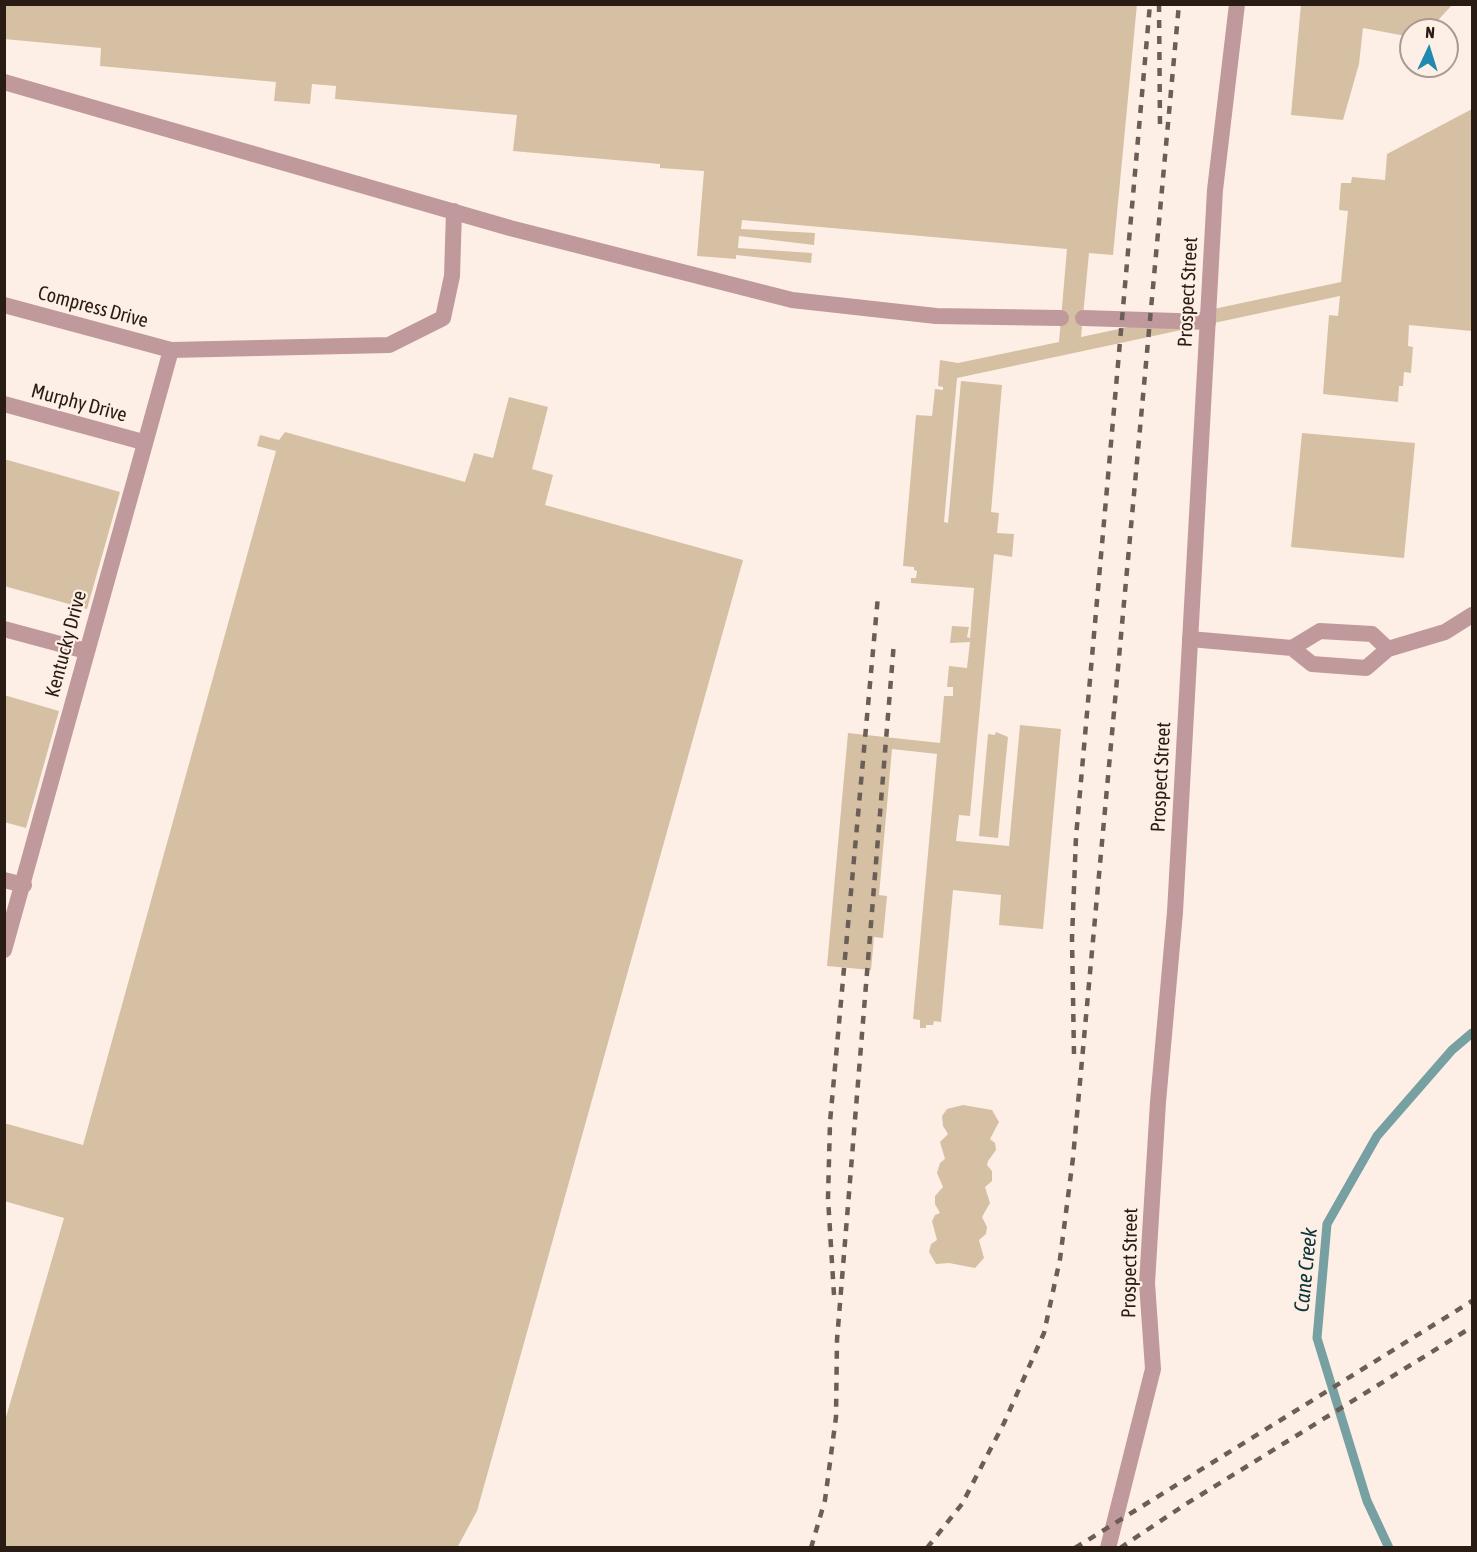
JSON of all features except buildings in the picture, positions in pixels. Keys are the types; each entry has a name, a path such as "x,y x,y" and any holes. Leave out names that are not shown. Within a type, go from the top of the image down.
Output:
{"street":[{"name":"Prospect Street","path":"1108,1548 1153,1369 1147,1283 1158,1102 1175,912 1215,190 1237,4"},
{"path":"4,82 454,211 792,300 936,316 1061,318"},
{"name":"Compress Drive","path":"4,305 171,350 389,345 443,318 452,276 454,211"},
{"path":"1083,318 1208,322"},
{"name":"Kentucky Drive","path":"4,950 24,885 143,442 171,350"},
{"name":"Murphy Drive","path":"4,404 143,442"},
{"path":"1190,639 1292,648 1312,664 1366,668 1388,649 1445,632 1473,615"},
{"path":"4,629 86,651"},
{"path":"1292,648 1320,632 1372,634 1388,649"},
{"path":"4,880 24,885"}],"waterway":[{"name":"Cane Creek","path":"1389,1548 1367,1501 1317,1338 1327,1224 1377,1136 1452,1050 1472,1033"}],"railway":[{"path":"1074,1054 1072,938 1076,837 1150,4"},
{"path":"1159,4 1160,126"},
{"path":"927,1548 962,1504 1004,1423 1044,1333 1060,1259 1073,1158 1179,4"},
{"path":"834,1295 828,1198 830,1122 878,596"},
{"path":"811,1548 825,1500 836,1417 837,1340 894,642"},
{"path":"1075,1548 1472,1301"},
{"path":"1120,1548 1186,1504 1472,1327"}]}
